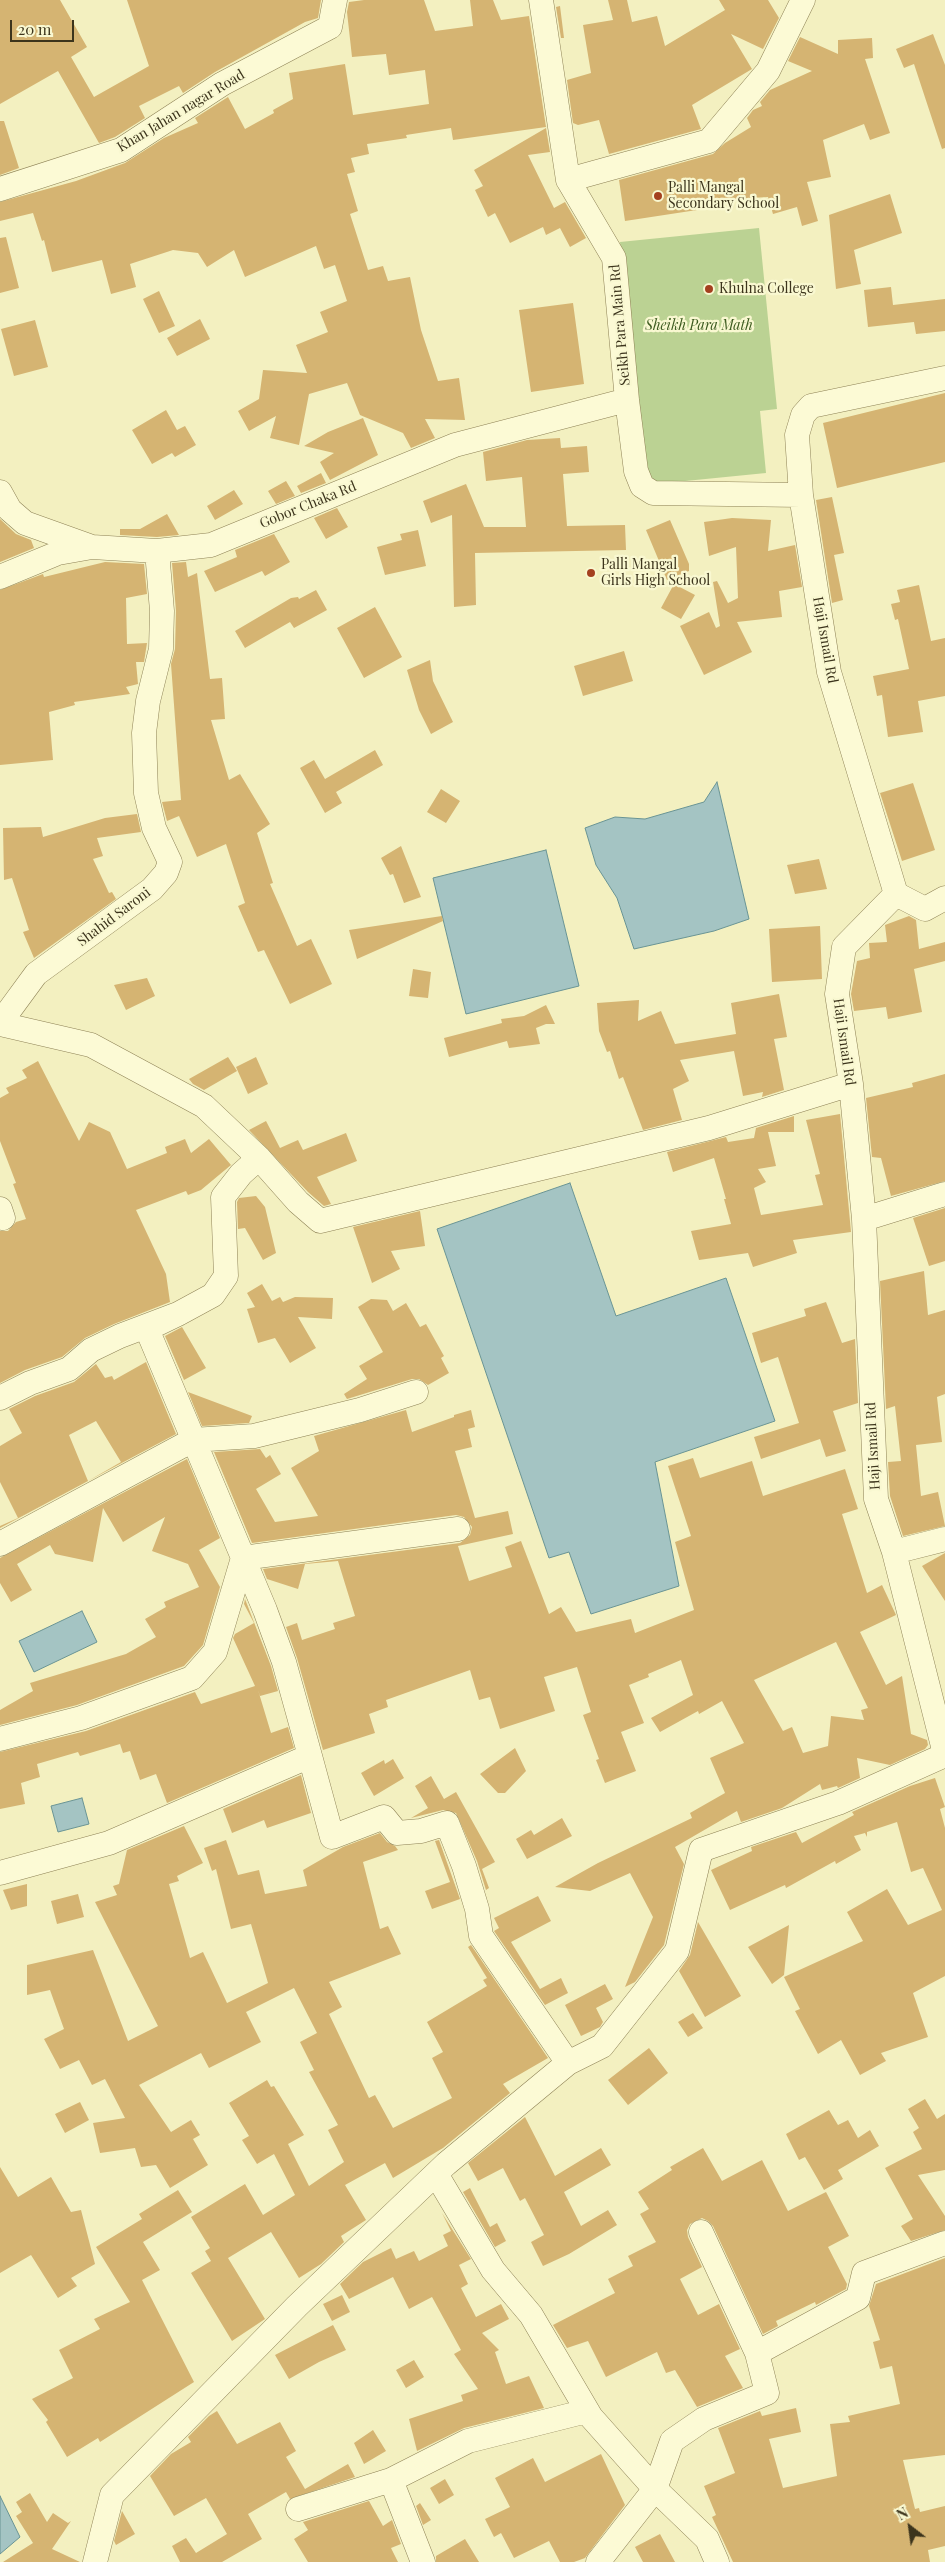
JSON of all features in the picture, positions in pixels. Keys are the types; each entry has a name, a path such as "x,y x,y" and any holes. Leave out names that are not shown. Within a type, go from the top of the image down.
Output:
{"street":[{"name":"Khan Jahan nagar Road","path":"0,189 120,150 222,84 330,27 335,0"},
{"path":"541,0 568,180 709,141 768,71 803,0"},
{"name":"Seikh Para Main Rd","path":"568,180 614,258 627,400 636,471 642,486 653,493 801,495"},
{"name":"Haji Ismail Rd","path":"945,378 811,406 803,415 797,435 801,495 829,672 896,894 844,947 837,994 851,1084 864,1219 876,1499 894,1552 945,1754"},
{"name":"Gobor Chaka Rd","path":"0,492 10,510 25,523 92,548 157,551 211,545 455,445 627,400"},
{"path":"0,577 58,554 92,548"},
{"name":"Shahid Saroni","path":"0,1023 36,974 152,889 166,873 170,862 154,828 146,793 144,733 161,639 162,611 157,551"},
{"path":"896,894 925,909 945,898"},
{"path":"0,1023 91,1045 204,1106 259,1158 298,1202 320,1220 709,1128 851,1084"},
{"path":"259,1158 241,1174 223,1197 226,1276 213,1295 147,1329 243,1558 284,1662 332,1838 384,1817 397,1833 421,1831 446,1823 464,1866 477,1909 481,1936 568,2063"},
{"path":"864,1219 945,1194"},
{"path":"0,1398 30,1383 69,1369 91,1350 120,1336 178,1314"},
{"path":"0,1544 193,1440 254,1436 360,1410 416,1392"},
{"path":"243,1558 458,1529"},
{"path":"894,1552 945,1539"},
{"path":"0,1739 81,1718 192,1678 215,1652 243,1558"},
{"path":"95,2562 112,2495 297,2306 436,2174 568,2063 602,2046 677,1951 701,1850 838,1804 945,1754"},
{"path":"0,1873 109,1843 310,1756"},
{"path":"436,2174 493,2270 531,2315 587,2411 655,2489 707,2539 717,2562"},
{"path":"598,2562 655,2489 672,2441 704,2419 767,2393 757,2353 701,2232"},
{"path":"757,2353 858,2298 864,2273 945,2243"},
{"path":"298,2509 390,2480 468,2441 587,2411"},
{"path":"390,2480 423,2562"}],"green space":[{"name":"Sheikh Para Math","path":"759,228 777,409 760,411 766,473 645,485 620,242"}],"water":[{"path":"717,782 749,919 714,931 634,949 617,898 596,865 585,828 615,817 645,819 704,802"},
{"path":"546,850 579,986 466,1014 433,878"},
{"path":"570,1183 616,1316 726,1278 775,1421 655,1462 679,1586 591,1614 569,1552 549,1558 437,1229"},
{"path":"82,1611 97,1642 34,1672 19,1641"},
{"path":"82,1798 89,1824 58,1832 51,1806"},
{"path":"0,2496 20,2537 0,2554"}],"building":[{"path":"0,0 60,0 87,47 71,57 94,97 149,66 127,0 321,0 318,18 305,22 215,72 183,93 179,86 139,106 145,118 115,137 99,143 58,71 0,104"},
{"path":"364,0 424,0 435,31 473,26 470,0 493,0 501,20 529,16 546,127 453,140 451,128 406,135 407,138 367,144 369,154 351,158 355,172 347,174 358,211 350,214 368,270 383,266 388,281 410,277 421,330 438,381 459,378 465,420 425,419 435,438 411,448 403,433 360,415 347,383 309,394 299,445 270,438 276,416 249,431 238,411 259,399 263,370 307,373 296,345 328,332 320,312 347,301 335,265 324,269 316,246 245,277 234,250 207,267 198,253 173,250 130,264 136,287 111,294 102,260 52,272 44,240 42,241 33,213 0,221 0,202 76,181 125,163 164,138 198,123 195,118 228,97 245,129 274,113 273,110 293,99 289,73 345,64 353,115 429,104 425,70 389,75 386,54 352,57 347,12 349,2"},
{"path":"608,0 627,0 632,22 657,16 665,46 725,10 719,0 768,0 779,18 763,49 731,34 752,69 692,105 701,129 609,154 599,120 578,125 573,123 567,80 591,73 583,25 613,20"},
{"path":"560,6 564,38 561,38 556,7"},
{"path":"933,34 945,65 945,148 942,149 914,64 904,68 896,49"},
{"path":"800,37 838,54 838,40 872,38 873,58 865,59 890,133 870,140 864,124 823,140 831,177 807,182 818,221 802,226 797,207 773,214 768,197 734,199 734,202 696,206 697,210 625,221 619,180 713,154 725,143 751,127 747,118 753,110 762,106 760,102 770,90 812,71 788,61"},
{"path":"0,121 4,121 19,168 0,175"},
{"path":"546,128 550,152 528,155 554,208 565,202 586,238 570,247 560,228 546,235 543,227 510,243 495,213 488,217 475,190 483,186 474,170"},
{"path":"890,194 902,233 854,250 861,284 836,289 829,215"},
{"path":"6,237 19,288 0,293 0,238"},
{"path":"891,287 893,305 945,299 945,331 916,334 914,322 868,327 864,290"},
{"path":"159,291 175,326 159,333 143,299"},
{"path":"573,303 584,384 531,392 519,310"},
{"path":"200,319 210,339 177,356 167,338"},
{"path":"35,320 48,367 14,376 1,329"},
{"path":"945,393 945,462 837,488 823,423"},
{"path":"166,410 177,430 185,426 196,445 175,457 172,453 152,464 132,430"},
{"path":"363,418 378,455 330,480 320,462 334,453 304,446 328,432"},
{"path":"560,438 561,448 587,446 589,472 563,474 567,526 625,525 626,550 475,553 476,605 454,607 452,515 431,523 423,501 466,484 484,527 526,527 522,477 486,481 483,452 527,440"},
{"path":"321,473 326,483 301,493 297,486"},
{"path":"286,481 295,496 276,504 268,491"},
{"path":"234,490 243,504 215,520 207,506"},
{"path":"832,497 844,553 834,555 843,600 832,603 816,500"},
{"path":"337,508 348,527 326,539 314,518"},
{"path":"167,514 179,535 157,537 120,535 120,529 140,529"},
{"path":"732,518 771,520 768,551 795,545 802,587 779,591 782,617 737,622 752,652 704,675 680,626 709,612 716,628 720,626 713,582 717,581 728,603 738,598 736,547 709,556 704,522"},
{"path":"0,519 16,534 31,540 34,548 0,562"},
{"path":"670,520 689,564 689,571 667,580 646,530"},
{"path":"418,530 426,566 385,575 377,547 402,540 400,534"},
{"path":"274,534 290,562 265,576 262,571 215,592 204,571 237,557 235,550"},
{"path":"105,562 144,564 147,594 126,598 127,644 147,643 144,662 136,662 138,684 126,687 130,694 74,702 75,705 49,712 53,760 0,765 0,590 43,574 44,577"},
{"path":"186,562 188,577 197,573 210,679 222,678 225,719 211,720 229,780 240,774 270,824 257,833 273,883 270,884 297,946 311,939 332,984 290,1004 264,950 258,952 238,906 245,903 226,844 197,857 179,816 167,821 162,802 181,800 171,664 175,649 176,611 172,563"},
{"path":"674,584 695,595 681,619 661,608"},
{"path":"919,585 931,641 945,638 945,696 918,701 923,732 888,737 882,695 877,696 873,676 909,669 898,619 895,620 891,604 900,602 897,590"},
{"path":"316,590 327,610 294,628 290,622 245,648 235,631 291,598 298,597 299,599"},
{"path":"375,607 402,657 364,678 337,628"},
{"path":"624,651 633,681 583,696 574,666"},
{"path":"430,660 433,681 453,722 431,734 419,710 407,670"},
{"path":"375,750 383,765 336,792 342,803 325,813 300,768 314,760 325,779"},
{"path":"913,783 935,850 902,861 880,793"},
{"path":"441,789 460,801 446,823 427,812"},
{"path":"137,814 141,832 97,838 103,856 93,859 109,893 112,892 116,899 34,958 23,932 29,930 12,878 4,880 3,828 41,827 43,837 105,818"},
{"path":"401,846 421,897 404,903 393,874 390,875 381,858"},
{"path":"819,859 827,889 795,894 787,865"},
{"path":"442,916 443,921 357,959 349,930"},
{"path":"909,916 916,920 919,949 945,942 945,961 914,969 922,1012 888,1019 886,1007 854,1011 851,994 857,961 870,958 869,943 887,942 885,925"},
{"path":"820,926 822,979 772,982 769,929"},
{"path":"413,969 431,972 428,998 409,996"},
{"path":"147,978 155,996 126,1010 114,985"},
{"path":"779,994 787,1037 774,1039 784,1090 762,1097 763,1092 743,1096 734,1051 680,1060 689,1081 673,1089 682,1120 643,1130 623,1077 619,1079 610,1051 607,1052 599,1031 597,1003 639,1000 638,1021 661,1011 675,1044 736,1034 731,1003"},
{"path":"546,1005 555,1024 546,1024 536,1028 540,1044 509,1048 507,1041 449,1057 444,1038 502,1023 501,1019 524,1016"},
{"path":"228,1057 237,1071 204,1090 193,1084 189,1079"},
{"path":"256,1057 268,1084 248,1094 236,1067"},
{"path":"38,1061 79,1141 89,1122 110,1132 127,1169 167,1153 165,1147 185,1139 191,1153 209,1139 231,1165 201,1190 188,1195 186,1191 136,1210 166,1274 170,1302 114,1324 85,1338 62,1357 25,1370 0,1383 0,1231 8,1231 16,1222 26,1219 13,1184 16,1183 0,1141 0,1098 9,1093 6,1088 27,1078 22,1070"},
{"path":"945,1074 945,1181 891,1196 881,1158 872,1157 866,1098 913,1087 912,1083"},
{"path":"840,1114 851,1232 793,1240 797,1253 753,1267 748,1253 699,1260 691,1231 731,1224 714,1158 673,1172 667,1152 726,1137 728,1142 754,1138 756,1128 794,1116 794,1132 768,1132 776,1166 758,1169 766,1182 754,1188 761,1215 823,1205 815,1175 820,1174 806,1120"},
{"path":"266,1121 280,1148 298,1140 303,1150 346,1133 357,1161 317,1177 331,1204 324,1206 308,1192 249,1130"},
{"path":"256,1196 265,1207 276,1253 263,1260 245,1228 238,1229 237,1202 239,1198"},
{"path":"945,1208 945,1261 929,1266 913,1218"},
{"path":"420,1211 425,1246 391,1251 400,1269 372,1283 353,1227"},
{"path":"924,1271 928,1315 945,1310 945,1394 937,1397 942,1442 916,1445 921,1496 938,1492 945,1526 903,1536 890,1496 888,1462 901,1461 895,1406 886,1409 880,1281"},
{"path":"262,1284 272,1301 280,1297 283,1302 295,1297 333,1298 332,1319 298,1317 316,1348 290,1363 275,1338 258,1343 247,1309 255,1307 247,1293"},
{"path":"371,1299 387,1300 393,1311 406,1303 420,1327 426,1324 444,1356 441,1358 449,1373 428,1385 419,1379 412,1379 347,1399 344,1394 367,1379 359,1366 383,1352 358,1307"},
{"path":"826,1302 842,1343 855,1339 858,1403 833,1411 846,1451 826,1457 820,1439 761,1459 754,1437 799,1423 778,1357 761,1363 752,1333 806,1316 804,1309"},
{"path":"182,1327 206,1368 184,1380 165,1336"},
{"path":"146,1362 176,1434 0,1528 0,1526 18,1518 0,1482 0,1446 22,1433 9,1409 35,1396 74,1382 96,1364 105,1378 112,1376 114,1380","holes":["96,1421 121,1462 88,1481 69,1435"]},
{"path":"188,1392 252,1416 249,1423 202,1426"},
{"path":"406,1410 412,1432 471,1410 475,1427 468,1429 472,1447 455,1451 475,1518 508,1511 513,1534 458,1546 469,1581 512,1567 505,1547 521,1541 549,1614 561,1607 576,1632 631,1619 635,1633 694,1610 675,1542 691,1536 668,1466 693,1458 700,1478 752,1461 763,1496 845,1469 858,1509 842,1514 867,1593 882,1585 896,1615 860,1632 886,1685 902,1676 911,1734 927,1740 928,1745 925,1749 890,1765 857,1758 860,1778 838,1788 837,1786 822,1790 820,1784 782,1808 741,1822 737,1811 675,1847 684,1864 664,1945 635,1982 625,1987 653,1917 630,1873 590,1891 555,1887 598,1863 692,1818 690,1813 725,1793 710,1758 744,1743 722,1701 699,1714 698,1711 660,1732 651,1718 693,1695 681,1660 648,1674 649,1677 629,1685 644,1723 621,1732 636,1771 605,1783 596,1760 599,1759 583,1715 591,1712 577,1667 544,1677 555,1711 500,1729 490,1697 479,1700 470,1670 386,1700 388,1707 369,1714 375,1733 323,1750 297,1658 286,1627 297,1623 302,1640 335,1629 333,1623 355,1616 338,1561 305,1564 298,1589 267,1579 263,1569 460,1543 470,1535 472,1527 464,1517 456,1515 252,1543 214,1452 260,1449 266,1458 270,1455 281,1474 256,1489 275,1522 318,1516 291,1468 319,1451 314,1436","holes":["836,1642 868,1708 861,1710 864,1720 831,1716 828,1746 803,1753 792,1727 783,1731 754,1680"]},
{"path":"187,1459 220,1538 199,1550 220,1587 203,1645 184,1666 77,1705 0,1725 0,1710 33,1691 30,1683 126,1654 156,1637 145,1619 166,1607 164,1602 199,1587 188,1564 152,1551 165,1517 123,1542 103,1508 93,1562 55,1554 50,1545 17,1564 32,1590 11,1602 0,1583 0,1558"},
{"path":"945,1553 945,1601 922,1566"},
{"path":"245,1599 271,1666 278,1691 260,1696 258,1690 271,1733 288,1727 294,1748 167,1803 156,1774 140,1780 130,1751 123,1753 120,1744 80,1756 78,1752 37,1764 40,1777 21,1783 25,1804 0,1809 0,1752 86,1731 195,1692 201,1704 255,1686 233,1638 235,1634 254,1623 244,1604"},
{"path":"515,1748 526,1771 505,1793 498,1793 480,1774"},
{"path":"393,1759 404,1778 374,1796 361,1773 384,1760 385,1764"},
{"path":"301,1775 311,1813 267,1828 264,1820 232,1833 223,1809"},
{"path":"431,1776 444,1799 456,1792 495,1862 482,1869 489,1888 486,1890 477,1861 456,1813 443,1810 411,1818 428,1808 415,1786"},
{"path":"935,1778 945,1807 940,1809 945,1828 945,1976 913,1993 928,2037 881,2053 886,2061 860,2075 841,2040 818,2054 795,2011 800,2009 784,1977 863,1941 847,1912 887,1889 908,1925 942,1910 923,1868 911,1872 897,1822 867,1832 867,1837 865,1833 854,1836 861,1850 836,1864 835,1861 786,1888 785,1885 730,1910 711,1870 752,1851 751,1847 796,1832 802,1843 854,1815 852,1812 910,1786"},
{"path":"562,1818 572,1836 527,1859 516,1839 531,1830 534,1835"},
{"path":"184,1826 203,1863 177,1876 179,1881 169,1884 190,1958 203,1952 227,2003 268,1983 251,1924 231,1929 216,1869 212,1871 204,1848 226,1840 238,1875 259,1870 265,1894 307,1886 303,1870 343,1847 380,1833 387,1842 398,1850 363,1862 380,1929 388,1926 401,1954 329,1982 342,2007 329,2014 369,2098 375,2095 393,2128 452,2098 432,2058 443,2052 427,2022 487,1986 483,1980 487,1978 468,1947 471,1945 548,2058 503,2084 510,2093 443,2148 393,2178 385,2163 345,2185 366,2220 341,2236 344,2242 321,2264 299,2278 271,2232 228,2258 265,2319 232,2341 191,2273 211,2261 205,2251 210,2248 191,2217 245,2184 263,2215 295,2195 274,2154 257,2164 242,2140 249,2136 229,2103 267,2080 271,2087 274,2086 304,2135 288,2144 309,2186 344,2162 328,2130 338,2125 309,2072 314,2070 300,2042 317,2033 294,1988 246,2012 261,2042 209,2068 201,2053 139,2085 171,2132 191,2120 200,2135 193,2139 208,2165 170,2188 156,2165 141,2167 135,2148 100,2153 93,2123 125,2118 105,2079 92,2085 79,2060 60,2069 44,2039 64,2029 50,1990 27,1995 27,1965 93,1950 128,2041 158,2026 95,1902 117,1895 113,1886 119,1884 127,1850"},
{"path":"439,1840 460,1899 432,1909 425,1891 450,1882 435,1841"},
{"path":"27,1884 27,1906 11,1910 3,1890"},
{"path":"78,1894 84,1917 57,1924 51,1901"},
{"path":"538,1896 551,1921 511,1942 540,1989 561,1978 568,1993 545,2005 494,1931 499,1928 494,1918"},
{"path":"698,1922 741,1996 705,2017 679,1971 690,1955"},
{"path":"789,1925 784,1975 772,1984 748,1947"},
{"path":"605,1984 613,1999 596,2008 603,2022 600,2027 581,2036 565,2005"},
{"path":"693,2013 703,2028 688,2037 678,2022"},
{"path":"649,2048 668,2073 628,2105 608,2080"},
{"path":"925,2099 937,2119 945,2114 945,2170 918,2175 945,2216 945,2230 911,2241 901,2226 913,2219 885,2168 922,2149 913,2132 919,2128 908,2109"},
{"path":"80,2102 89,2120 65,2133 55,2114"},
{"path":"829,2110 838,2125 848,2120 858,2138 870,2130 879,2146 838,2170 843,2179 824,2190 805,2157 799,2160 786,2134"},
{"path":"525,2117 555,2176 601,2148 611,2165 564,2192 581,2226 608,2210 617,2225 569,2254 543,2266 531,2242 544,2235 525,2198 520,2201 503,2168 478,2181 468,2163"},
{"path":"703,2148 722,2181 762,2160 788,2211 826,2192 849,2236 828,2247 847,2284 846,2289 816,2305 815,2302 776,2321 778,2326 763,2334 713,2226 702,2218 690,2224 687,2230 688,2237 702,2267 680,2279 698,2315 719,2304 740,2349 725,2356 743,2388 697,2407 675,2370 666,2373 657,2352 606,2377 588,2341 567,2348 553,2325 615,2293 608,2279 633,2266 628,2256 656,2242 640,2214 649,2209 638,2192 672,2170 670,2167"},
{"path":"0,2167 18,2197 51,2177 71,2212 81,2210 95,2264 71,2278 77,2286 58,2298 31,2255 0,2273"},
{"path":"470,2188 490,2227 497,2223 506,2241 495,2247 463,2192"},
{"path":"178,2190 192,2212 143,2242 160,2270 142,2280 194,2382 100,2442 98,2438 67,2457 46,2422 48,2420 32,2399 73,2378 59,2350 100,2329 94,2319 130,2302 96,2247 142,2219 139,2214"},
{"path":"442,2213 471,2259 459,2265 468,2284 461,2288 476,2317 501,2304 509,2319 482,2333 499,2350 495,2352 506,2384 529,2376 544,2408 464,2428 417,2451 409,2419 463,2401 461,2395 478,2389 454,2354 461,2350 432,2297 409,2309 393,2277 349,2299 340,2284 363,2262 391,2248 396,2259 414,2251 419,2261 448,2246 443,2235 451,2231"},
{"path":"945,2258 945,2455 903,2460 915,2509 919,2508 920,2512 945,2506 945,2546 928,2550 930,2562 733,2562 712,2517 716,2515 704,2486 735,2473 718,2428 760,2411 762,2416 796,2408 801,2432 769,2439 783,2488 837,2476 830,2424 850,2422 848,2416 900,2404 892,2366 880,2369 873,2342 880,2340 869,2306 876,2284"},
{"path":"342,2295 350,2312 332,2321 323,2304"},
{"path":"333,2325 346,2350 319,2362 289,2379 275,2355"},
{"path":"414,2360 424,2377 406,2388 396,2370"},
{"path":"217,2411 237,2444 280,2422 296,2451 286,2457 305,2489 348,2464 355,2477 290,2499 286,2492 248,2514 262,2539 222,2562 180,2562 172,2546 186,2538 196,2553 227,2534 206,2498 174,2516 150,2476 171,2454 191,2442 188,2437 209,2416"},
{"path":"373,2430 386,2451 364,2464 354,2443"},
{"path":"601,2454 625,2505 585,2558 574,2562 560,2562 549,2541 514,2558 501,2533 494,2537 485,2519 510,2507 495,2478 533,2458 545,2482"},
{"path":"445,2479 454,2495 439,2504 430,2488"},
{"path":"30,2493 47,2522 53,2513 68,2523 71,2521 52,2549 80,2562 3,2562 33,2543 16,2516 22,2512 16,2502"},
{"path":"369,2501 383,2526 392,2520 401,2544 391,2548 398,2562 308,2562 294,2539 308,2530 303,2522"},
{"path":"420,2503 431,2520 423,2525 416,2506"},
{"path":"122,2511 135,2534 116,2545 114,2541"},
{"path":"660,2534 675,2562 643,2562 635,2547"},
{"path":"465,2539 479,2562 436,2562 436,2556"}],"place":[{"name":"Palli Mangal Secondary School","path":"658,196"},
{"name":"Khulna College","path":"709,289"},
{"name":"Palli Mangal Girls High School","path":"591,573"}]}
